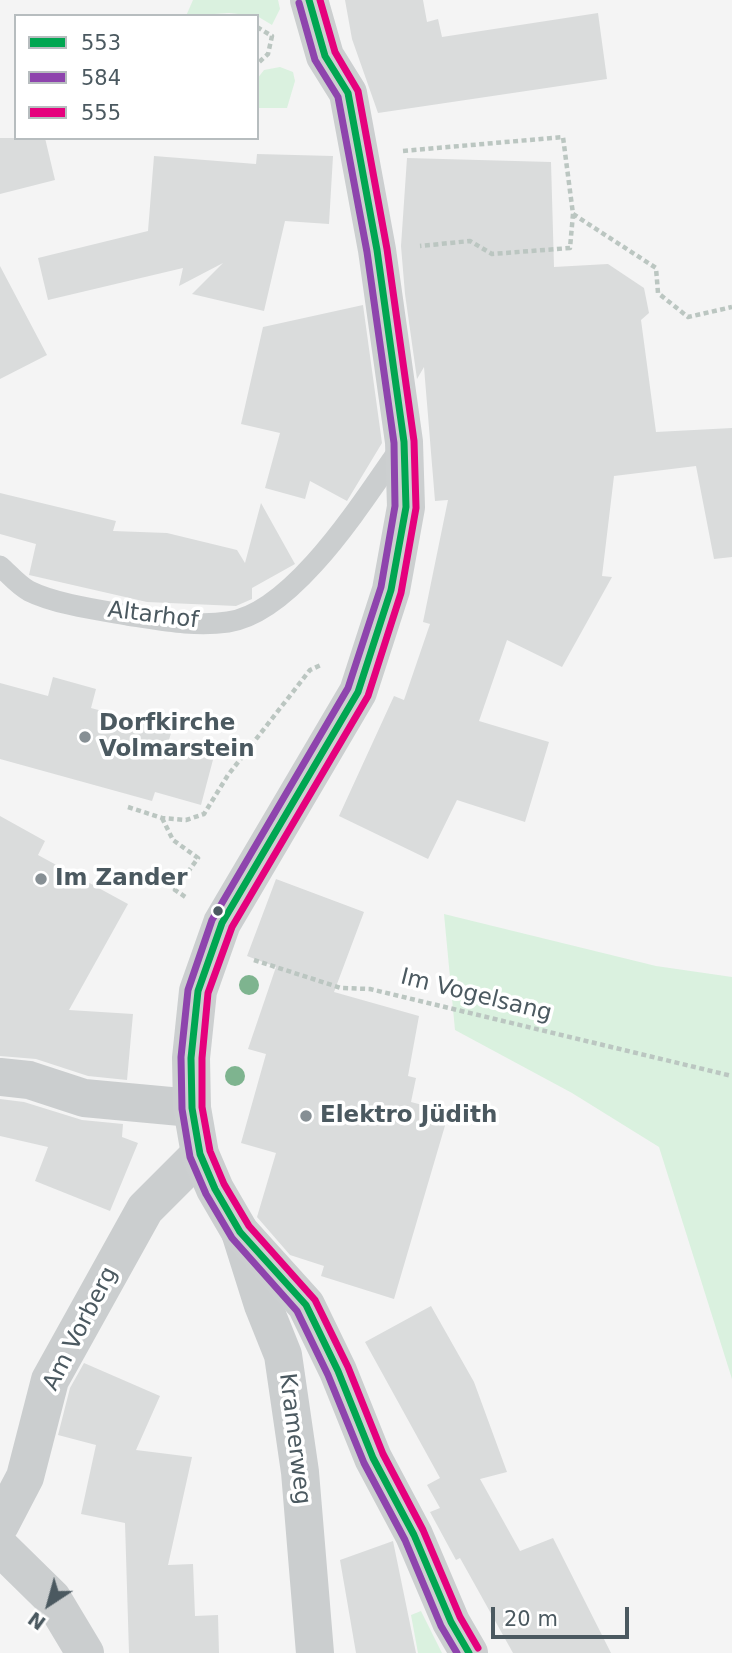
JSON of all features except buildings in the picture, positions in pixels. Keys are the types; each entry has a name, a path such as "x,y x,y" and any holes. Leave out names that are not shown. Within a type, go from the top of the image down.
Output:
{"street":[{"path":"309,0 325,56 348,93 357,155 377,250 404,442 407,507 391,590 358,692 222,923 198,991 191,1058 192,1108 200,1154 215,1189 240,1232 306,1305 338,1371 373,1458 414,1535 451,1622 469,1653"},
{"path":"0,1077 29,1080 84,1098 192,1108"},
{"name":"Am Vorberg","path":"0,1525 25,1477 50,1380 145,1209 200,1154"},
{"name":"Kramerweg","path":"240,1232 263,1305 283,1355 300,1472 315,1653"},
{"path":"0,1547 52,1598 85,1653"}],"lane":[{"name":"Altarhof","path":"0,566 28,590 91,609 184,624 230,622 270,606 302,576 344,527 404,442"}],"path":[{"path":"259,28 272,36 268,54 259,62"},
{"path":"357,155 563,137 573,214 570,248 492,254 470,241 377,250"},
{"path":"573,214 656,268 657,293 688,317 732,307"},
{"path":"128,807 162,818 187,820 204,814 228,775 310,670 376,639"},
{"path":"162,818 173,840 198,858 175,890"},
{"name":"Im Vogelsang","path":"214,947 341,988 370,989 732,1076"}],"green space":[{"path":"193,0 278,0 280,9 272,25 259,17 259,14 187,14"},
{"path":"280,67 293,72 295,81 287,108 259,108 259,76 264,70"},
{"path":"444,914 656,966 732,977 732,1379 659,1147 572,1093 455,1030"},
{"path":"421,1611 442,1653 418,1653 411,1615"}],"transit line":[{"name":"553","path":"309,0 325,56 348,93 377,250 404,442 406,507 391,590 358,692 222,923 198,991 191,1058 192,1108 200,1154 215,1189 240,1232 306,1305 338,1371 373,1458 414,1535 451,1622 469,1653"},
{"name":"555","path":"320,0 335,52 358,91 387,249 414,441 416,508 401,593 368,696 232,927 208,993 202,1058 202,1107 210,1151 224,1184 249,1226 315,1300 348,1367 383,1454 423,1530 460,1617 478,1648"},
{"name":"584","path":"299,3 315,60 338,97 367,252 394,443 395,506 381,587 348,688 212,920 188,990 181,1057 182,1109 190,1157 206,1194 232,1238 297,1311 328,1375 364,1463 405,1540 441,1626 457,1653"}],"place":[{"name":"Dorfkirche Volmarstein","path":"85,737"},
{"name":"Im Zander","path":"41,879"},
{"name":"Elektro Jüdith","path":"306,1116"}]}
